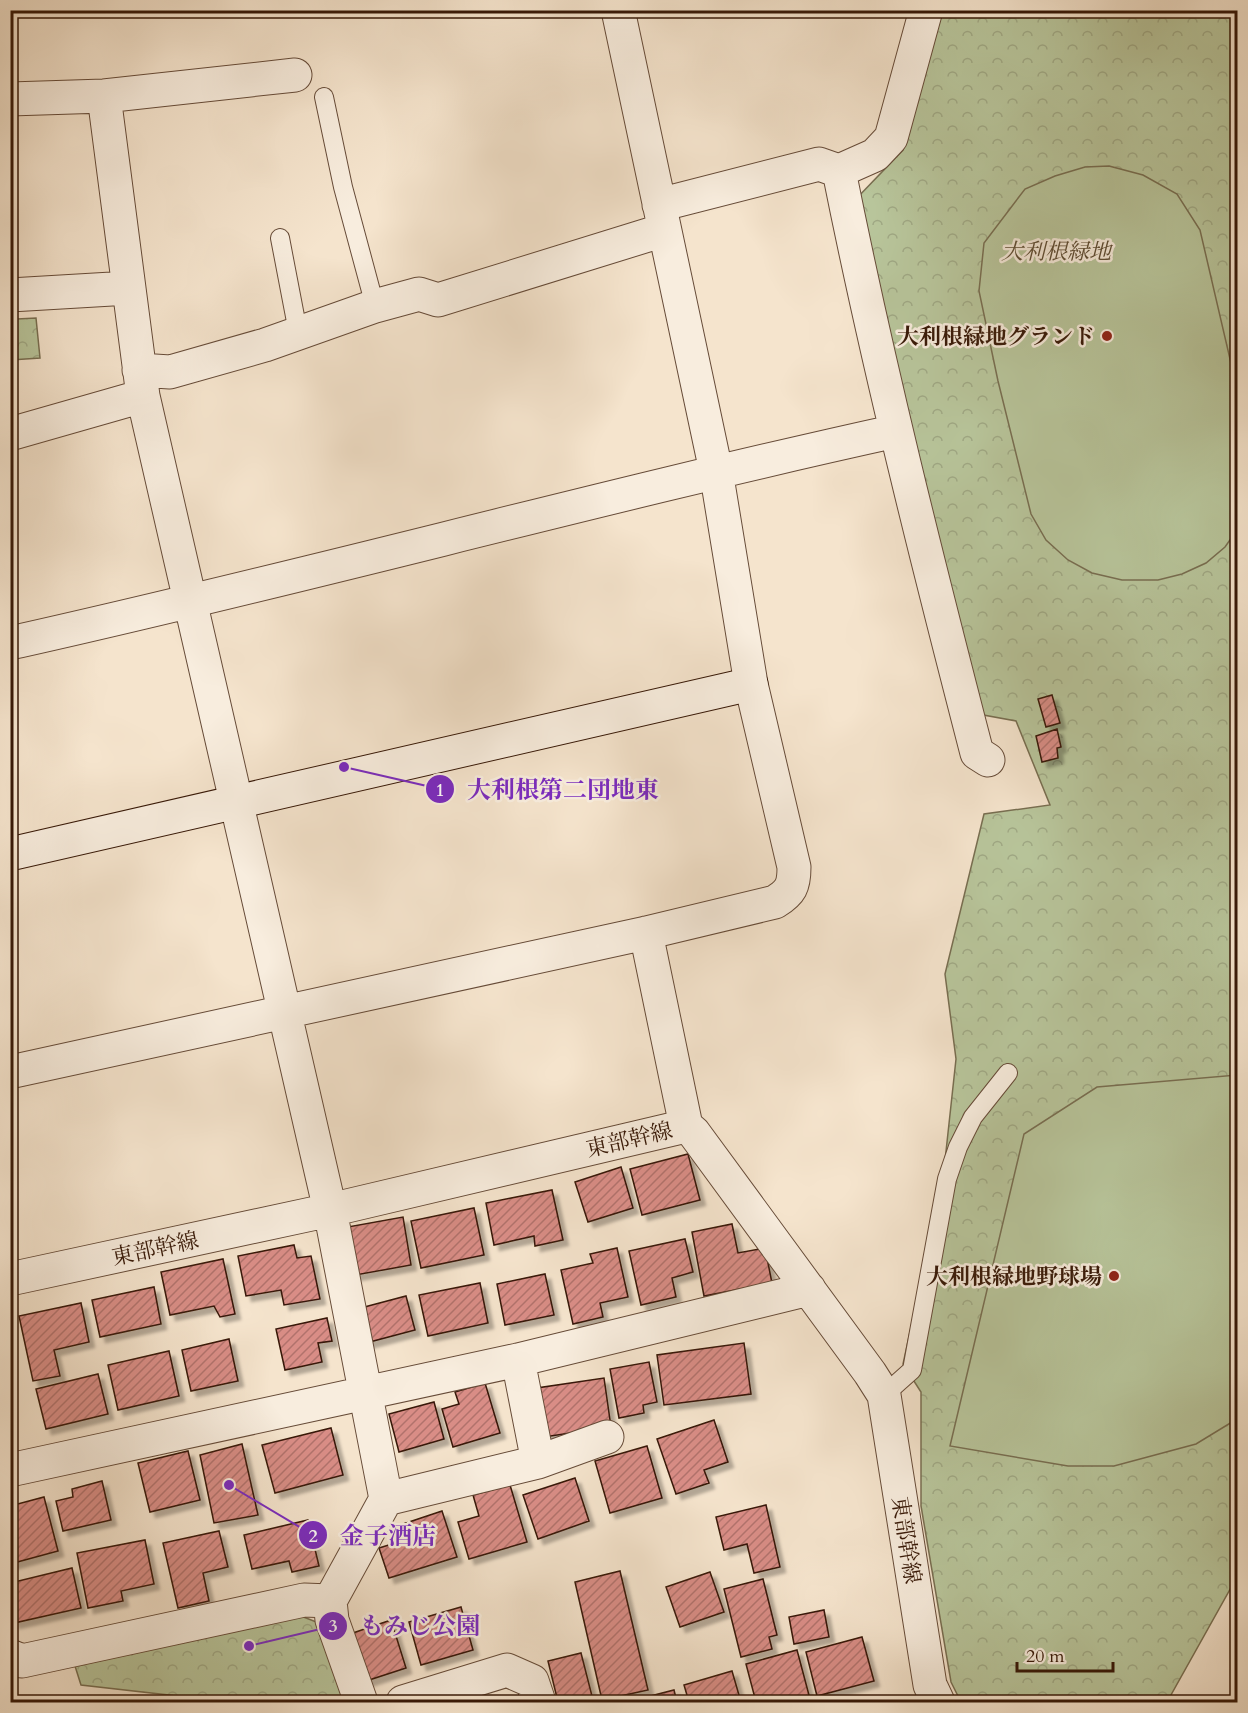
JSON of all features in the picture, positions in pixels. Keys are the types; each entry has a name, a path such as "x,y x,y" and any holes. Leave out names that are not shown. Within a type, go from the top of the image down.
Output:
{"street":[{"path":"10,1072 646,933 775,902 789,894 794,884 794,867 751,684 716,471 618,10"},
{"path":"10,434 170,372 265,345 375,306 419,294 438,300 662,217 819,164 839,171 875,155 891,138 926,10"},
{"path":"10,99 104,96 295,75"},
{"path":"104,96 141,383 189,603 237,801 330,1210 386,1499 330,1601 332,1620 361,1702"},
{"path":"839,171 896,431 977,753 988,760"},
{"path":"10,295 129,288"},
{"path":"10,643 189,603 716,471 896,431"},
{"path":"10,854 751,684"},
{"path":"646,933 686,1126"},
{"name":"東部幹線","path":"10,1279 330,1210 686,1126 694,1133 809,1289 884,1395 930,1685 938,1702"},
{"path":"10,1470 518,1360 809,1289"},
{"path":"518,1360 538,1462"},
{"path":"386,1499 538,1462 607,1437"},
{"path":"10,1656 22,1661 304,1600 330,1601"},
{"path":"403,1702 507,1670 532,1681 539,1702"}],"lane":[{"path":"324,97 343,187 375,306"},
{"path":"280,238 298,332"},
{"path":"884,1395 912,1370 947,1179 958,1147 973,1117 1008,1073"}],"green space":[{"name":"大利根緑地","path":"940,11 1237,11 1238,1575 1167,1702 961,1702 951,1682 921,1506 921,1392 903,1364 943,1179 956,1059 945,974 984,814 1050,805 1016,721 978,714 856,199 903,150"},
{"name":"大利根緑地グランド","path":"1109,166 1143,175 1177,194 1200,230 1237,389 1237,530 1225,547 1206,563 1182,574 1158,580 1122,580 1092,573 1068,560 1046,540 1031,514 998,381 979,291 984,243 1025,189 1055,176 1085,167"},
{"path":"16,303 17,319 36,318 40,358 11,360 11,304"},
{"name":"大利根緑地野球場","path":"1237,1075 1237,1419 1196,1444 1114,1466 1068,1466 950,1446 1024,1134 1097,1087"},
{"path":"301,1616 324,1625 345,1702 197,1702 195,1698 81,1685 75,1666"}],"building":[{"path":"1052,695 1060,723 1046,727 1038,699"},
{"path":"1057,729 1061,747 1057,748 1058,758 1042,762 1036,736"},
{"path":"688,1154 700,1200 642,1215 630,1169"},
{"path":"621,1167 633,1208 588,1222 575,1182"},
{"path":"552,1190 563,1240 535,1246 534,1236 494,1245 486,1203"},
{"path":"474,1208 484,1255 421,1268 411,1221"},
{"path":"403,1217 411,1265 350,1276 342,1228"},
{"path":"732,1224 738,1253 765,1248 772,1283 704,1296 692,1232"},
{"path":"685,1239 693,1272 672,1278 676,1297 641,1305 629,1251"},
{"path":"294,1245 297,1258 311,1256 320,1299 284,1305 281,1290 246,1296 238,1256"},
{"path":"617,1248 628,1297 600,1303 603,1317 573,1324 561,1270 593,1263 590,1254"},
{"path":"223,1259 235,1314 220,1317 214,1306 170,1315 161,1272"},
{"path":"545,1274 554,1315 505,1325 497,1284"},
{"path":"480,1283 488,1323 428,1336 419,1295"},
{"path":"154,1287 161,1324 100,1337 92,1300"},
{"path":"406,1296 415,1330 362,1344 353,1310"},
{"path":"81,1303 89,1342 54,1350 60,1376 33,1381 19,1316"},
{"path":"327,1318 332,1341 318,1343 322,1362 285,1370 276,1329"},
{"path":"229,1339 238,1381 191,1391 182,1350"},
{"path":"744,1343 751,1394 664,1405 657,1355"},
{"path":"169,1351 179,1396 118,1410 108,1365"},
{"path":"649,1362 657,1402 643,1405 644,1413 619,1418 610,1369"},
{"path":"98,1374 108,1414 46,1429 36,1389"},
{"path":"604,1378 611,1427 544,1437 537,1388"},
{"path":"485,1383 500,1433 453,1447 442,1409 459,1404 455,1392"},
{"path":"434,1402 444,1439 399,1452 389,1414"},
{"path":"714,1420 728,1462 704,1470 709,1483 676,1494 657,1439"},
{"path":"331,1428 343,1475 275,1493 262,1445"},
{"path":"242,1444 258,1515 214,1523 200,1455"},
{"path":"647,1446 662,1498 610,1513 595,1461"},
{"path":"188,1451 200,1500 150,1512 138,1463"},
{"path":"575,1478 589,1521 538,1539 523,1495"},
{"path":"102,1481 111,1520 63,1531 56,1501 73,1497 72,1489"},
{"path":"510,1485 527,1542 469,1559 458,1522 479,1516 473,1495"},
{"path":"44,1497 58,1551 10,1564 10,1506"},
{"path":"766,1505 780,1567 754,1573 747,1544 724,1550 716,1517"},
{"path":"442,1511 457,1557 389,1578 379,1548 405,1540 400,1525"},
{"path":"308,1520 319,1566 292,1572 289,1561 252,1569 244,1535"},
{"path":"219,1531 228,1567 203,1573 209,1601 178,1608 163,1543"},
{"path":"145,1540 154,1584 121,1591 123,1601 88,1608 77,1553"},
{"path":"72,1568 81,1608 14,1623 10,1609 10,1583"},
{"path":"620,1571 648,1690 602,1700 575,1582"},
{"path":"710,1572 724,1612 680,1627 666,1587"},
{"path":"763,1579 777,1635 769,1637 772,1649 741,1657 724,1589"},
{"path":"461,1607 473,1650 421,1665 409,1622"},
{"path":"824,1610 829,1637 794,1644 789,1617"},
{"path":"391,1620 406,1668 363,1682 347,1635"},
{"path":"862,1637 874,1681 817,1696 806,1652"},
{"path":"797,1650 810,1699 796,1702 756,1702 746,1664"},
{"path":"581,1653 593,1700 558,1702 548,1661"},
{"path":"732,1671 741,1702 689,1702 684,1685"},
{"path":"674,1690 677,1702 627,1702"}],"place":[{"name":"大利根緑地グランド","path":"1107,336"},
{"name":"大利根第二団地東","path":"344,767"},
{"name":"大利根緑地野球場","path":"1114,1276"},
{"name":"金子酒店","path":"229,1485"},
{"name":"もみじ公園","path":"249,1646"}]}
